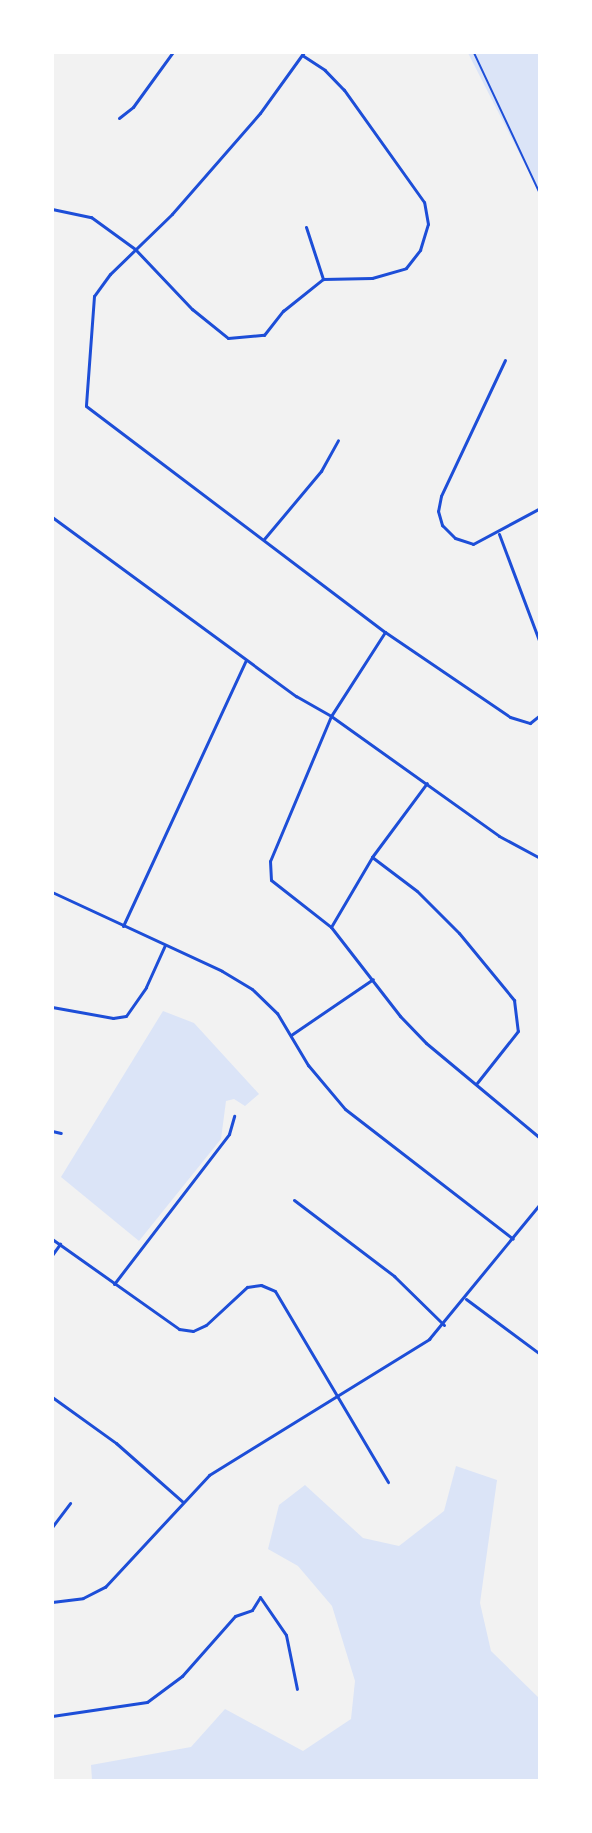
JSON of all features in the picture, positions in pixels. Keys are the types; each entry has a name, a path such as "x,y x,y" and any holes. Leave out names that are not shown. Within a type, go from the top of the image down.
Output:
{"street":[{"path":"119,118 133,107 173,52"},
{"path":"52,209 91,217 135,249 192,309 228,338 264,335 290,304 323,279 372,278 406,267 420,250 428,224 424,202 376,132 326,70 303,54 260,113 172,214 135,249 94,296 86,406 385,632 510,717 530,723 540,715"},
{"path":"306,227 323,279"},
{"path":"505,360 441,496 438,510 442,525 455,538 473,544 499,534 540,508"},
{"path":"264,539 321,471 338,440"},
{"path":"52,517 246,660 427,783 499,836 540,858"},
{"path":"499,534 540,643"},
{"path":"385,632 330,716 270,861 271,880 331,927 426,1043 477,1083 540,1138"},
{"path":"123,926 246,660"},
{"path":"331,927 372,857 427,783"},
{"path":"372,857 417,891 459,933 514,1000 518,1031 477,1083"},
{"path":"52,892 243,983 270,1006 291,1035 308,1065 345,1109 513,1239"},
{"path":"52,1007 113,1018 126,1016 146,987 165,945"},
{"path":"291,1035 373,980"},
{"path":"114,1284 229,1134 234,1116"},
{"path":"52,1131 61,1133"},
{"path":"294,1200 394,1276 444,1325"},
{"path":"52,1602 83,1598 105,1587 183,1502 221,1466 338,1394 412,1352 444,1325 540,1204"},
{"path":"52,1239 169,1324 188,1331 206,1325 247,1287 269,1288 284,1301 388,1482"},
{"path":"52,1255 60,1244"},
{"path":"466,1299 540,1354"},
{"path":"52,1397 116,1443 183,1502"},
{"path":"52,1527 70,1503"},
{"path":"52,1716 147,1702 182,1676 235,1617 252,1610 260,1597 267,1613 286,1635 297,1689"}],"path":[{"path":"474,52 540,194"}],"shaded area":[{"path":"468,53 539,53 539,195 532,178"},
{"path":"163,1011 194,1023 259,1094 245,1106 234,1099 226,1101 221,1139 139,1241 61,1177"},
{"path":"456,1466 497,1480 480,1603 491,1651 539,1698 539,1780 92,1780 91,1765 191,1747 225,1709 303,1751 351,1719 355,1681 332,1606 298,1566 268,1549 279,1505 305,1485 363,1538 399,1546 444,1511"}]}
